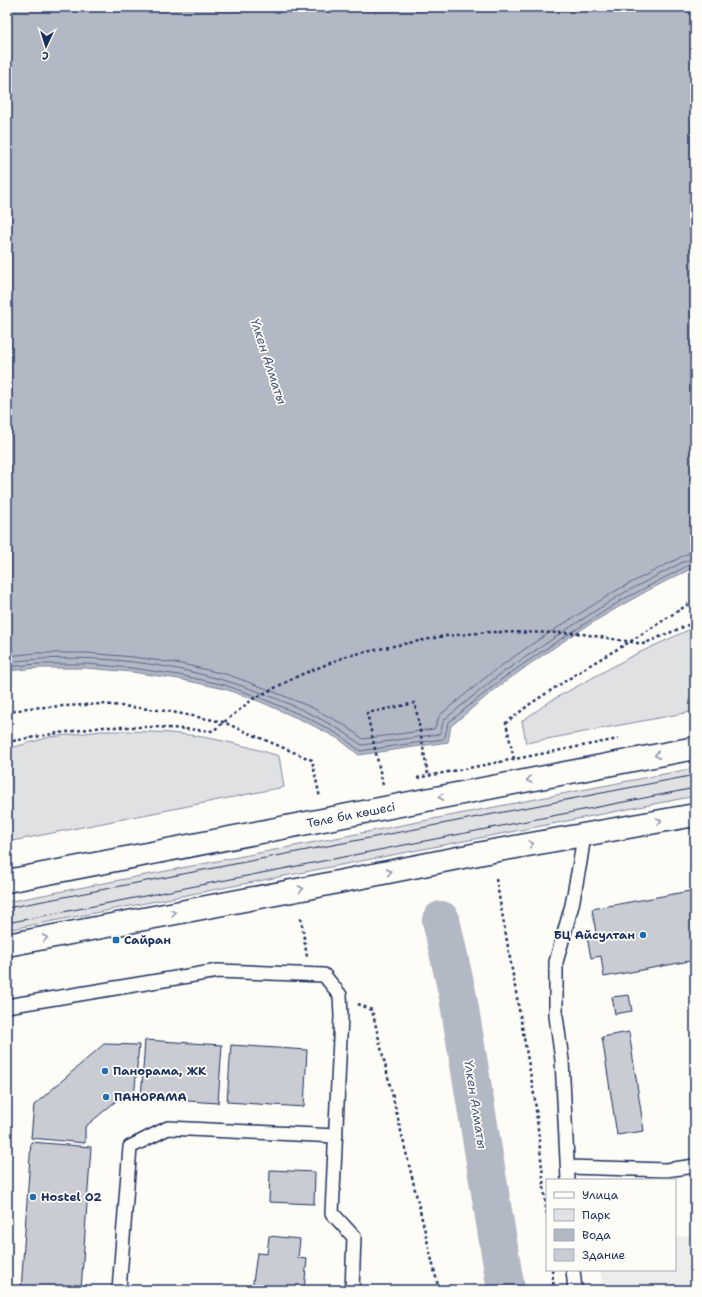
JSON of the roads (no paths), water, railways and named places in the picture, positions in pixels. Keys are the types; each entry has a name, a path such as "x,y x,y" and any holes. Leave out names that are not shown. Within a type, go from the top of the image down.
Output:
{"main road":[{"name":"Төле би көшесі","path":"7,881 695,748"},
{"path":"7,945 493,851 695,815"}],"lane":[{"path":"584,835 572,905 556,962 556,1016 562,1060 568,1173 666,1170 695,1166"},
{"path":"7,1006 218,971 324,975 340,996 341,1016 332,1213 354,1237 352,1290"},
{"path":"119,1290 130,1147 168,1128 336,1136"},
{"path":"573,1271 575,1290"}],"water":[{"path":"7,7 695,7 695,567 621,605 574,634 528,666 492,692 451,726 448,742 359,755 339,739 306,722 261,702 225,689 179,679 132,672 86,668 38,668 7,671"}],"waterway":[{"name":"Үлкен Алматы","path":"441,920 458,997 506,1290"}],"tram line":[{"path":"7,908 695,775"},
{"path":"7,923 695,788"}],"place":[{"name":"БЦ Айсултан","path":"643,935"},
{"name":"Сайран","path":"116,940"},
{"name":"Панорама, ЖК","path":"105,1071"},
{"name":"ПАНОРАМА","path":"106,1097"},
{"name":"Hostel O2","path":"33,1197"}]}
